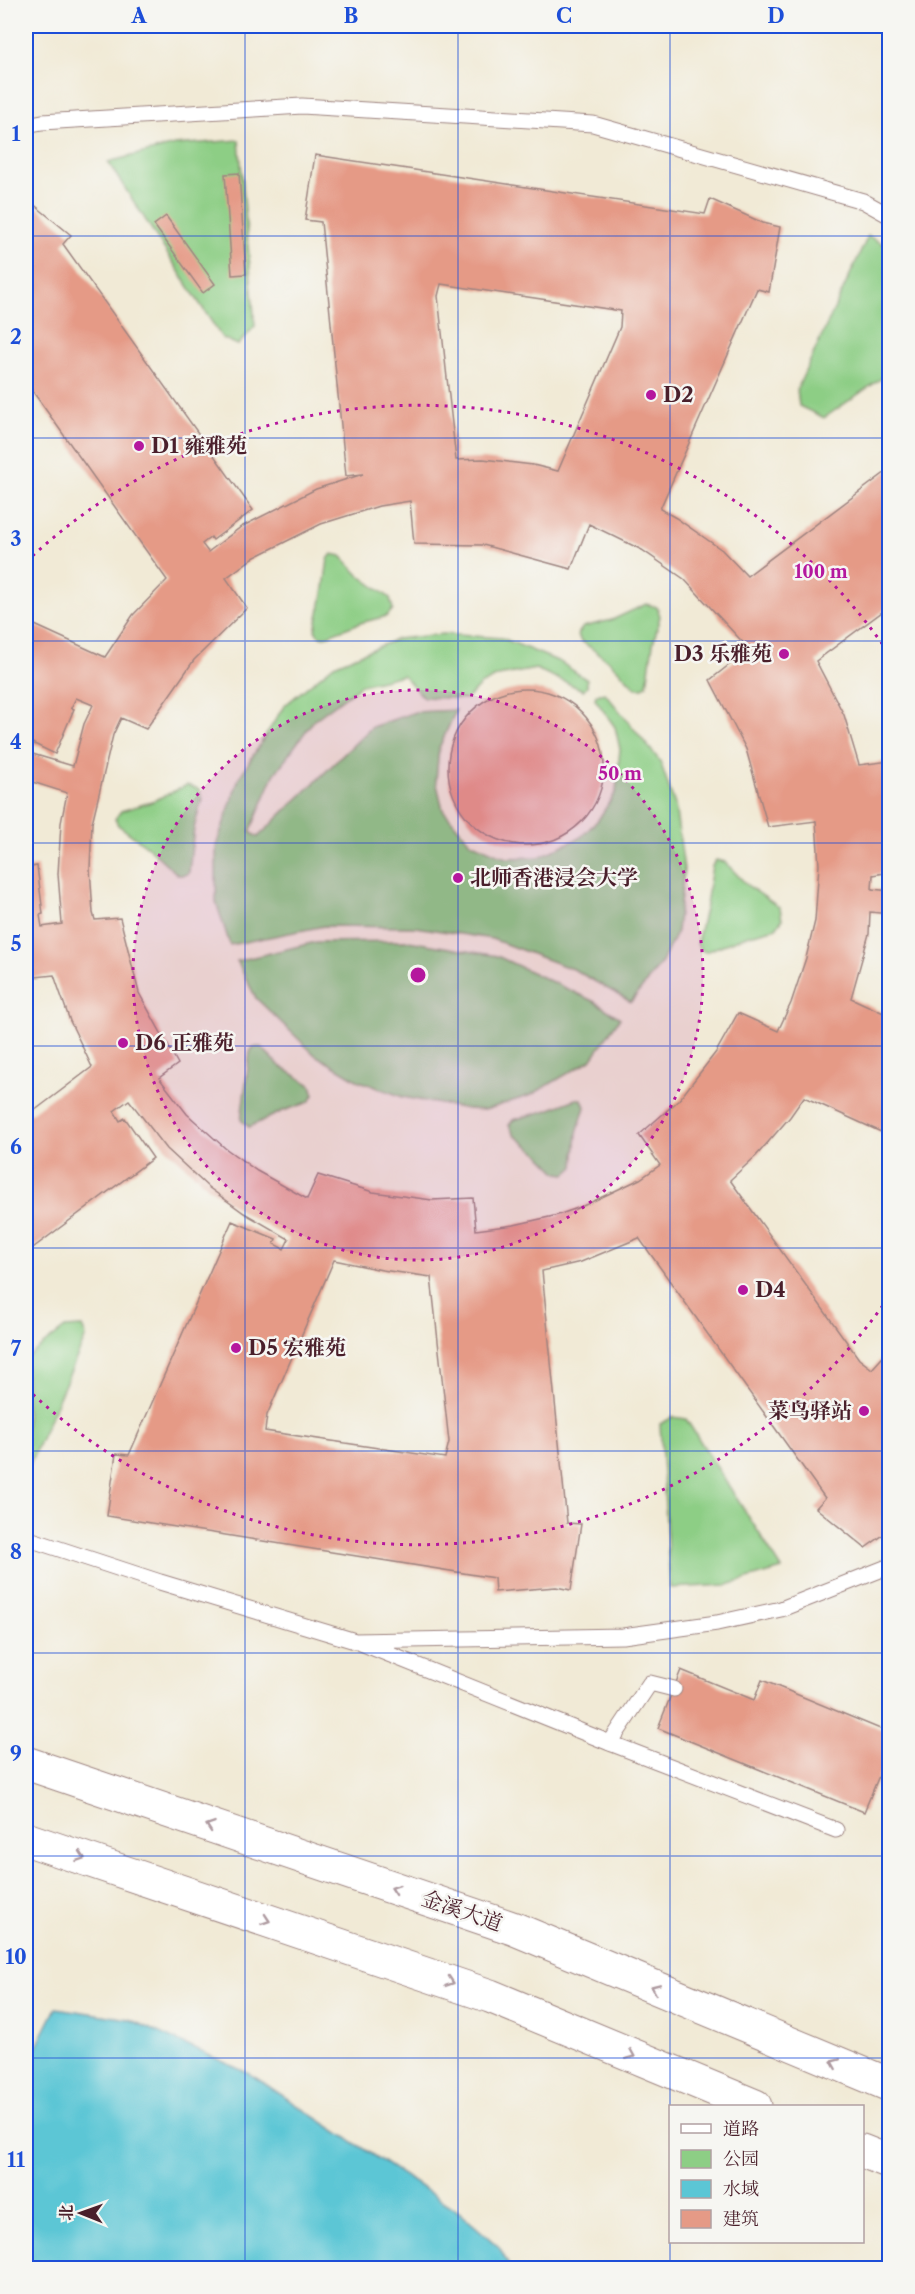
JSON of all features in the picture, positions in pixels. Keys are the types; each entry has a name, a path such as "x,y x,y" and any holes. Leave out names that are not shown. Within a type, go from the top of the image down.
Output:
{"main road":[{"name":"金溪大道","path":"26,1763 515,1929 890,2085"},
{"path":"26,1839 490,1996 753,2105"},
{"path":"864,2152 890,2162"}],"lane":[{"path":"26,125 42,122 302,106 593,124 863,201 890,216"},
{"path":"26,1539 355,1641 836,1830"},
{"path":"355,1641 623,1636 717,1623 781,1609 890,1566"},
{"path":"610,1743 650,1683 674,1689"}],"green space":[{"path":"239,140 255,326 238,345 222,338 108,162 175,145"},
{"path":"868,236 889,247 889,373 824,418 799,406 797,389"},
{"path":"332,554 341,556 360,576 390,598 393,609 387,616 323,637 315,630 328,559"},
{"path":"646,604 657,607 660,616 647,685 643,688 636,688 610,662 580,640 578,634 583,627 612,620"},
{"path":"443,634 502,638 560,662 587,680 587,686 583,690 536,669 498,676 480,685 467,699 423,697 403,675 361,685 313,721 274,775 250,832 258,837 372,727 415,712 456,710 439,748 436,780 443,810 470,842 506,858 539,857 581,837 598,820 616,792 620,749 615,727 595,699 596,695 605,693 660,761 675,805 684,869 677,931 662,962 631,1002 575,970 492,939 416,927 324,926 230,945 216,902 216,846 239,778 284,706 334,665 397,639"},
{"path":"187,785 199,789 202,798 194,828 189,872 185,875 178,875 149,848 118,825 115,819 121,811 151,802"},
{"path":"716,860 725,862 747,885 780,908 782,920 776,928 746,936 705,952 697,943 712,866"},
{"path":"408,941 497,956 595,1002 620,1018 591,1060 531,1095 485,1110 467,1109 403,1097 357,1080 315,1055 256,998 237,961 316,942"},
{"path":"253,1047 261,1047 281,1067 311,1085 314,1095 309,1102 249,1127 241,1120 250,1052"},
{"path":"582,1099 585,1107 577,1133 574,1167 566,1174 558,1173 539,1154 514,1135 509,1125 513,1120"},
{"path":"82,1327 86,1336 26,1473 26,1358 65,1328"},
{"path":"673,1417 686,1419 782,1569 727,1585 670,1588 660,1424"}],"water":[{"path":"56,2008 129,2019 250,2074 459,2212 499,2247 510,2268 26,2268 26,2068"}],"building":[{"path":"315,155 705,214 710,199 763,223 780,227 769,292 757,289 660,509 722,550 747,576 890,469 890,606 816,661 844,715 859,765 890,761 890,872 873,875 872,889 890,891 890,914 870,912 869,934 851,998 890,1016 890,1136 804,1097 756,1156 730,1180 859,1359 872,1369 890,1349 890,1530 865,1548 816,1508 825,1498 639,1238 581,1262 542,1271 567,1523 581,1524 571,1590 556,1587 495,1592 494,1578 107,1516 116,1454 129,1455 232,1221 276,1239 274,1244 284,1249 289,1239 244,1213 208,1187 167,1149 129,1100 114,1111 120,1121 125,1118 153,1158 26,1253 26,1117 92,1067 70,1021 54,975 26,978 26,868 37,866 43,914 40,915 42,927 62,924 58,874 61,823 67,793 26,780 26,752 73,766 84,724 93,705 76,698 71,708 74,709 55,754 26,740 26,621 105,657 133,615 167,580 26,382 26,198 71,235 63,244 253,510 213,540 211,537 202,544 208,552 241,527 316,489 363,474 346,476 321,222 305,220","holes":["441,284 621,311 620,327 558,471 533,465 483,459 456,460 438,296","410,501 414,544 483,545 571,569 589,524 642,550 684,579 749,649 710,680 746,749 768,827 816,821 819,865 815,921 791,1003 778,1031 738,1013 716,1052 679,1100 639,1135 660,1165 640,1179 583,1206 558,1215 514,1225 476,1230 473,1198 432,1200 373,1192 318,1175 307,1199 257,1171 225,1148 187,1114 159,1078 178,1064 139,993 120,918 95,920 93,913 90,868 92,823 113,735 121,718 146,729 194,660 247,608 226,578 253,558 321,524 379,506","334,1260 431,1277 449,1442 445,1458 265,1431 267,1415"]},
{"path":"239,173 246,274 232,275 225,174"},
{"path":"166,216 215,284 203,293 154,225"},
{"path":"526,689 541,690 556,695 570,702 581,712 591,723 598,737 603,752 603,782 598,797 591,811 581,822 570,832 556,839 541,844 526,845 511,844 496,839 482,832 471,822 461,811 454,797 449,782 448,767 449,752 454,737 461,723 471,712 482,702 496,695 511,690"},
{"path":"681,1670 754,1700 762,1680 890,1733 890,1749 864,1812 658,1728"}],"place":[{"name":"D2","path":"651,395"},
{"name":"D1 雍雅苑","path":"139,446"},
{"name":"D3 乐雅苑","path":"784,654"},
{"name":"北师香港浸会大学","path":"458,878"},
{"name":"D6 正雅苑","path":"123,1043"},
{"name":"D4","path":"743,1290"},
{"name":"D5 宏雅苑","path":"236,1348"},
{"name":"菜鸟驿站","path":"864,1411"}]}
